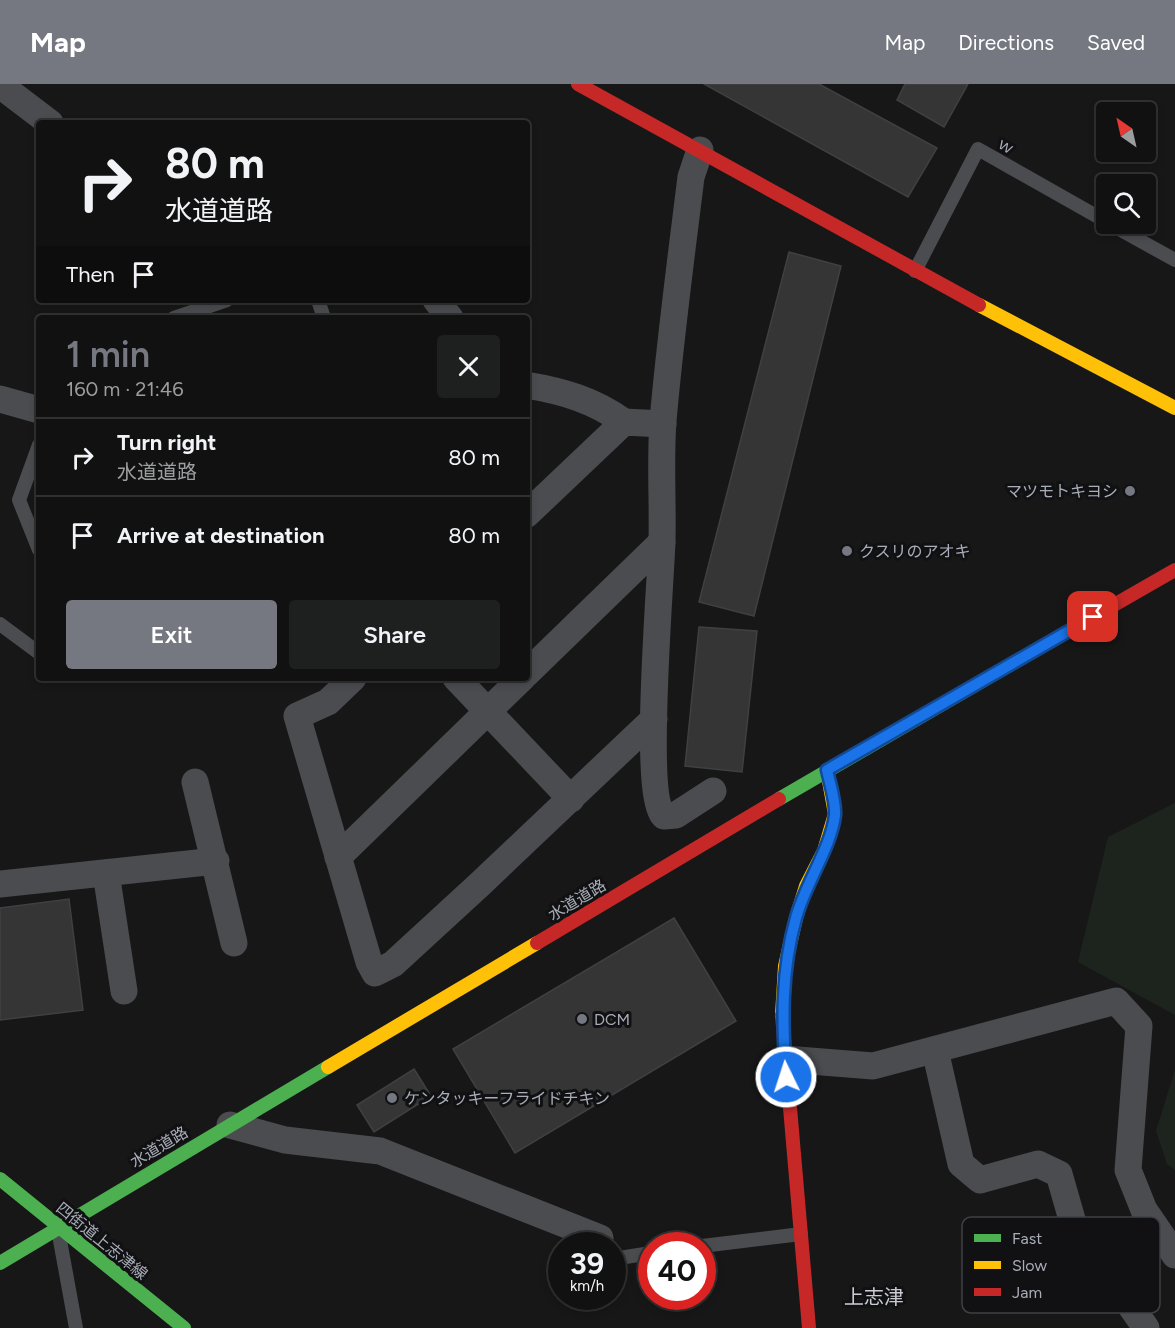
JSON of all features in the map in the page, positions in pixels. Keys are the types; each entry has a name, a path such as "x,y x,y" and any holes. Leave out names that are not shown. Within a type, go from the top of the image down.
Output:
{"street":[{"path":"578,84 915,271 1175,408"},
{"path":"0,85 47,120"},
{"path":"700,150 691,177 663,424 662,542 654,719 656,797 659,811 664,816 676,815 713,791"},
{"path":"438,303 448,315"},
{"path":"530,386 551,389 586,399 624,422 663,424"},
{"path":"0,399 36,409"},
{"path":"530,510 624,422"},
{"path":"530,670 662,542"},
{"name":"水道道路","path":"0,1263 827,770 1175,570"},
{"path":"350,681 328,702 297,716 369,962 375,973 393,964 654,719"},
{"path":"459,681 571,799"},
{"path":"338,857 519,681"},
{"path":"809,1328 782,1024 785,966 806,886 824,851 835,814 827,770"},
{"path":"195,782 216,861 234,943"},
{"path":"0,884 216,861"},
{"path":"106,873 124,991"},
{"path":"784,1059 873,1066 1116,1001 1139,1026 1128,1170 1149,1217"},
{"path":"935,1050 961,1164 980,1180 1038,1164 1059,1174 1071,1217"},
{"path":"230,1125 285,1140 380,1151 577,1232"},
{"name":"四街道上志津線","path":"0,1179 184,1328"},
{"path":"1160,1233 1175,1255"},
{"path":"1136,1313 1146,1328"}],"lane":[{"name":"ｗ","path":"915,271 978,148 1096,216"},
{"name":"ｗ","path":"1128,234 1175,260"},
{"path":"205,313 222,303"},
{"path":"36,453 19,500 36,543"},
{"path":"0,624 36,651"},
{"path":"58,1227 76,1328"},
{"path":"716,1244 801,1234"}],"shaded area":[{"path":"1175,803 1175,1015 1078,962 1108,837"},
{"path":"1175,1070 1175,1170 1167,1164 1156,1131"}],"building":[{"path":"704,84 819,84 937,148 908,197"},
{"path":"905,84 968,84 944,127 897,100"},
{"path":"789,252 841,266 754,616 699,602"},
{"path":"699,627 757,631 742,772 685,766"},
{"path":"69,899 83,1010 0,1020 0,908"},
{"path":"674,918 736,1021 515,1153 453,1049"},
{"path":"414,1069 431,1096 374,1132 357,1105"}],"traffic: fast":[{"path":"779,799 1039,648"},
{"path":"0,1263 328,1067"},
{"path":"0,1179 184,1328"}],"traffic: slow":[{"path":"979,305 1175,408"},
{"path":"782,1015 785,966 796,918 806,886 824,851 835,814 827,770"},
{"path":"328,1067 537,943"}],"traffic: jam":[{"path":"578,84 979,305"},
{"path":"1039,648 1175,570"},
{"path":"537,943 779,799"},
{"path":"782,1015 809,1328"}],"place":[{"name":"マツモトキヨシ","path":"1130,491"},
{"name":"クスリのアオキ","path":"847,551"},
{"name":"DCM","path":"582,1019"},
{"name":"ケンタッキーフライドチキン","path":"392,1098"}],"district":[{"name":"上志津","path":"874,1297"}],"route":[{"path":"786,1077 782,1024 785,966 806,886 824,851 835,814 827,770 1093,617"}]}
